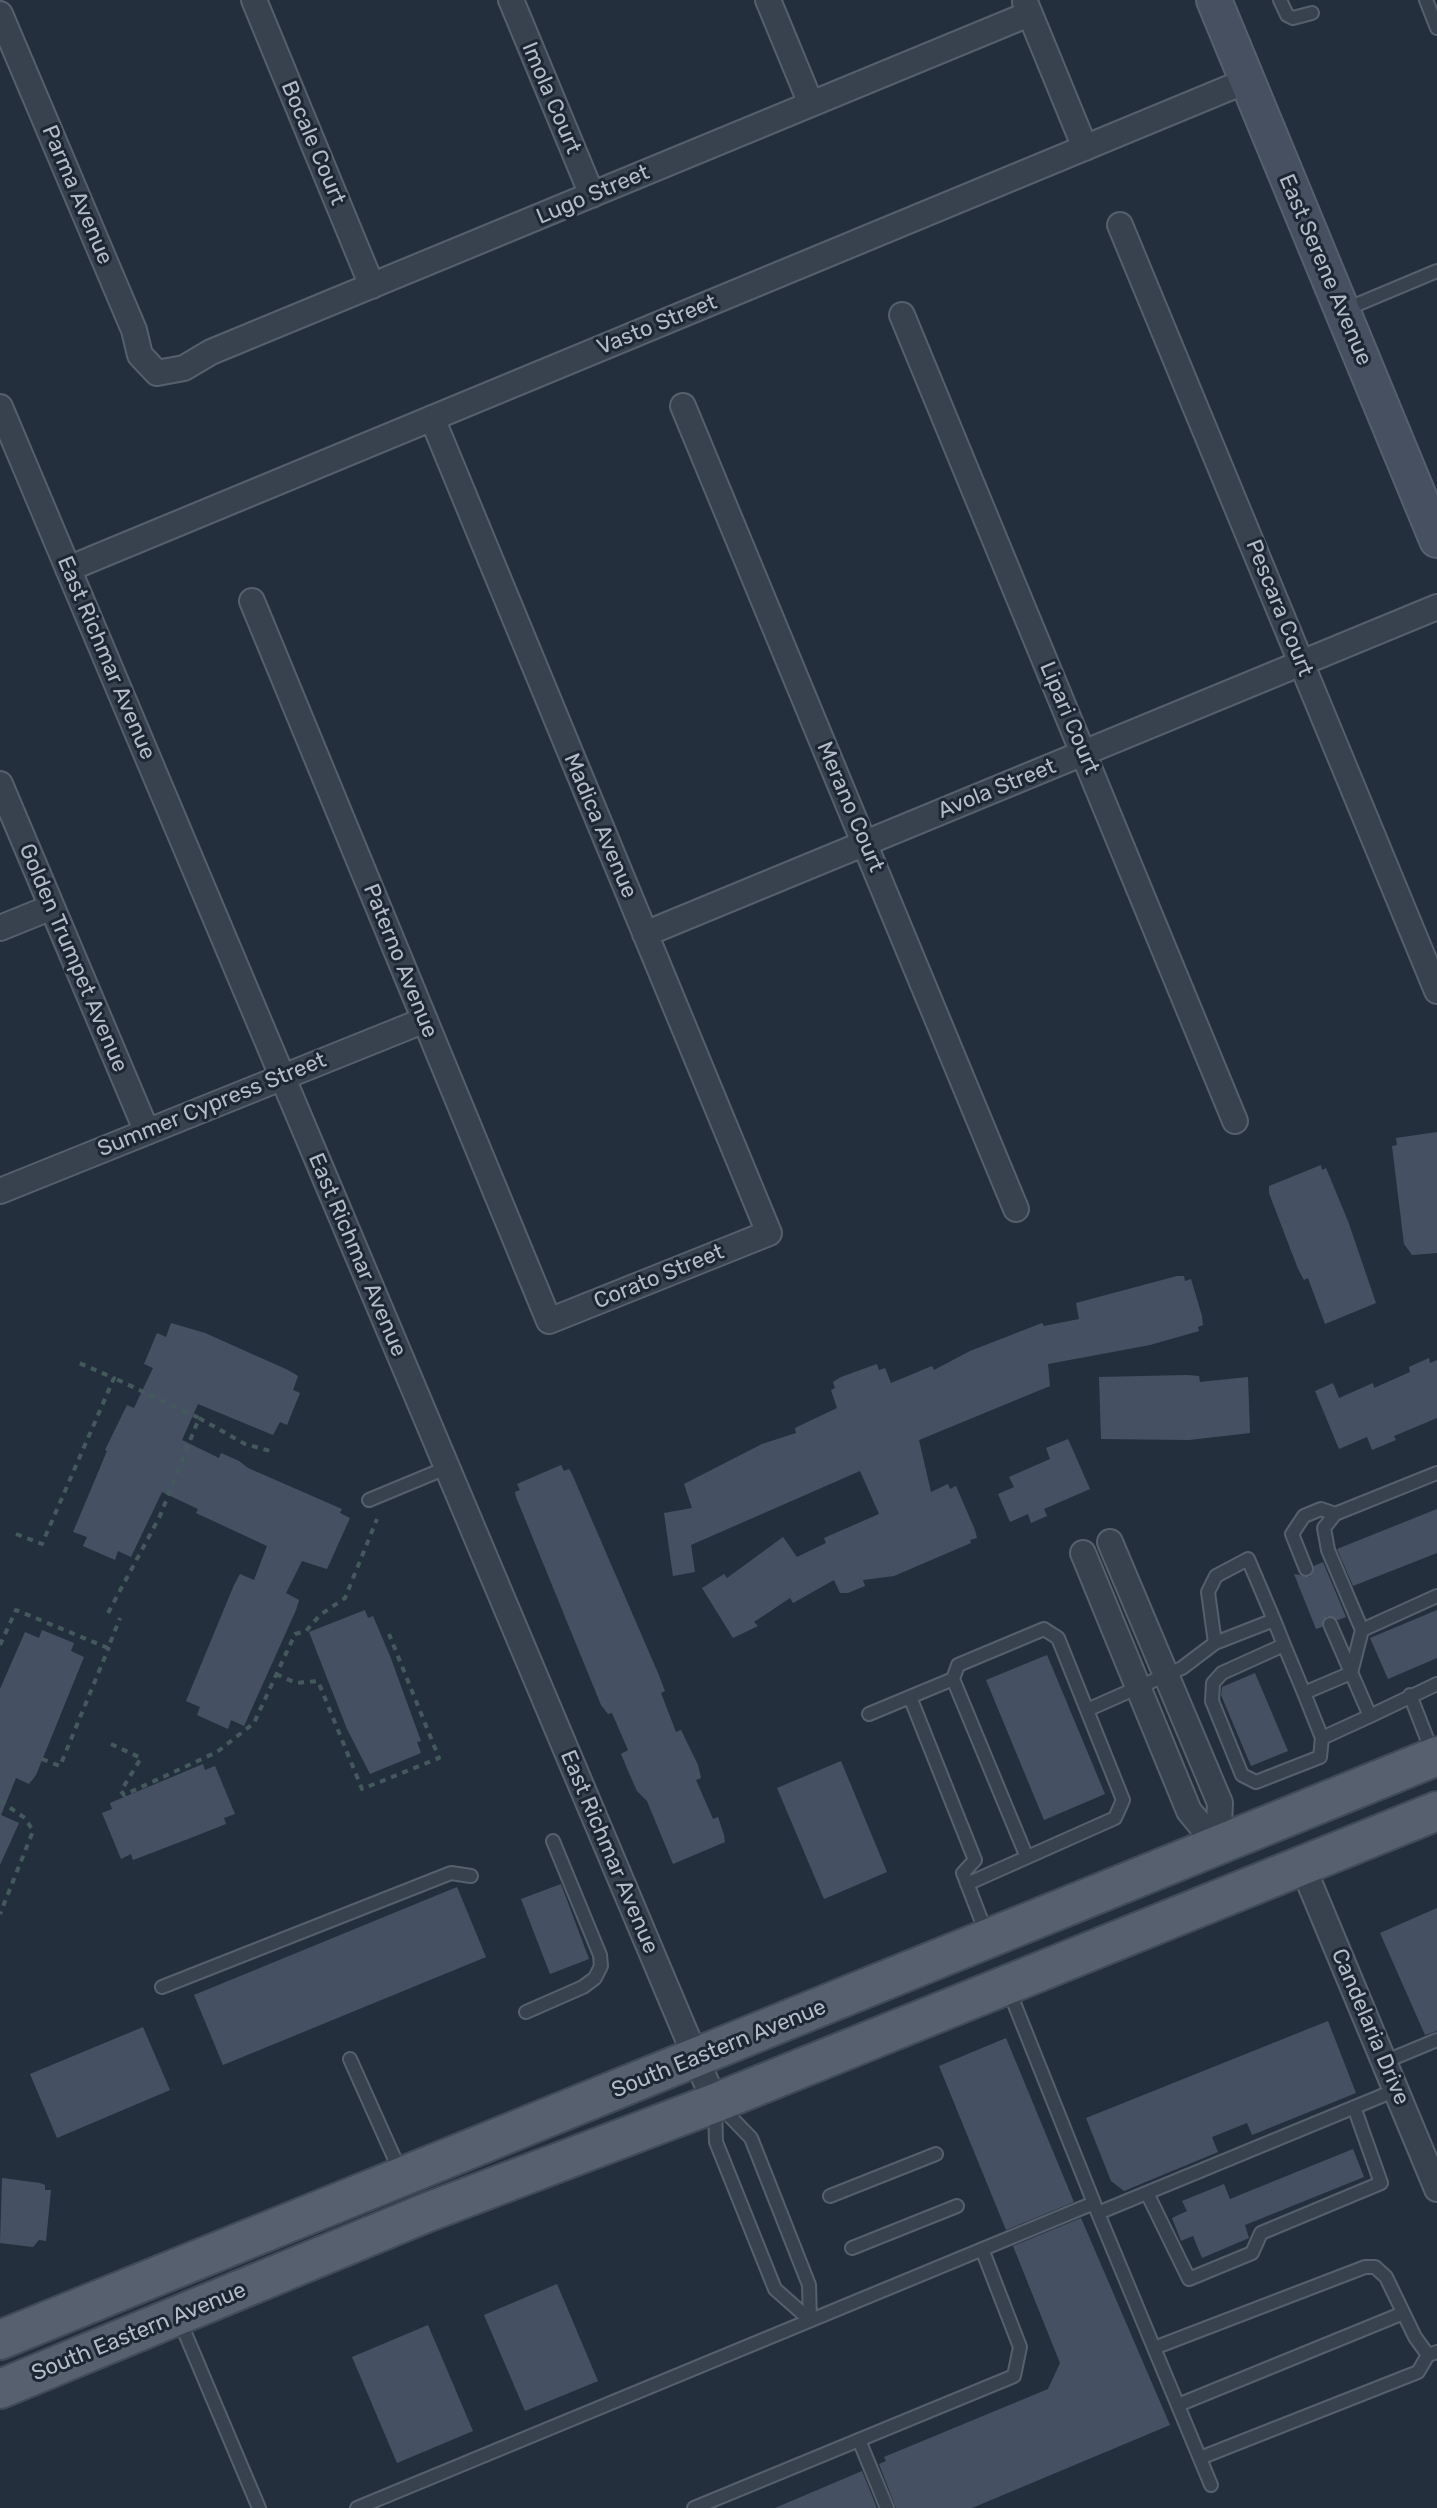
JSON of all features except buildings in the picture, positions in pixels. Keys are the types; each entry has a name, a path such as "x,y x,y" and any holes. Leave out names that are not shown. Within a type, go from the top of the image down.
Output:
{"main road":[{"name":"East Serene Avenue","path":"1214,0 1437,540"},
{"name":"South Eastern Avenue","path":"0,2340 1436,1756"},
{"path":"1302,1865 1294,1846 1304,1837 1407,1791 1436,1756"},
{"name":"South Eastern Avenue","path":"0,2389 428,2212 715,2103 1437,1811"},
{"path":"1218,1846 1236,1892"},
{"path":"178,2316 206,2285 367,2214 404,2178"},
{"path":"0,2357 27,2346 70,2312"}],"street":[{"name":"Bocale Court","path":"254,0 372,286"},
{"name":"Imola Court","path":"511,0 592,195"},
{"path":"768,0 811,104"},
{"name":"Lugo Street","path":"157,373 184,368 211,352 811,104 1026,7"},
{"path":"1026,7 1085,148"},
{"name":"Parma Avenue","path":"2,25 134,330 140,355 157,373"},
{"name":"Vasto Street","path":"68,569 1246,81"},
{"name":"Pescara Court","path":"1120,225 1437,991"},
{"name":"Lipari Court","path":"902,315 1235,1121"},
{"name":"Merano Court","path":"683,406 1016,1209"},
{"name":"East Richmar Avenue","path":"0,407 715,2103"},
{"name":"Madica Avenue","path":"432,418 769,1233"},
{"name":"Paterno Avenue","path":"252,601 549,1321"},
{"name":"Avola Street","path":"645,934 1437,607"},
{"name":"Golden Trumpet Avenue","path":"0,784 147,1132"},
{"path":"0,928 52,907"},
{"name":"Summer Cypress Street","path":"0,1191 425,1020"},
{"name":"Corato Street","path":"549,1321 769,1233"},
{"path":"1110,1542 1220,1803 1218,1846"},
{"path":"1083,1553 1189,1811 1218,1846"},
{"name":"Candelaria Drive","path":"1302,1865 1437,2189"}],"lane":[{"path":"1280,0 1287,15 1293,18 1312,13"},
{"path":"1426,0 1437,28"},
{"path":"1342,311 1437,271"},
{"path":"369,1500 446,1468"},
{"path":"1351,1673 1362,1630 1328,1550 1324,1528 1335,1514 1437,1473"},
{"path":"1306,1569 1292,1534 1304,1516 1321,1509 1335,1514"},
{"path":"1215,1643 1208,1592 1216,1576 1248,1559 1274,1620 1322,1738 1320,1757 1256,1782 1242,1775 1212,1701 1213,1683 1222,1673 1284,1645"},
{"path":"1362,1630 1437,1596"},
{"path":"1087,1710 1182,1668 1215,1643 1274,1620"},
{"path":"1330,1624 1370,1716"},
{"path":"967,1884 1026,1855 1115,1818 1123,1800 1058,1638 1044,1629 958,1665 953,1679 1026,1855"},
{"path":"1304,1693 1351,1673"},
{"path":"869,1714 953,1679"},
{"path":"1322,1738 1437,1684"},
{"path":"1410,1695 1436,1756"},
{"path":"910,1697 975,1860 963,1873 989,1939"},
{"path":"526,2012 583,1987 601,1966 553,1841"},
{"path":"162,1987 451,1873 471,1876"},
{"path":"1006,1985 1211,2485"},
{"path":"1384,2062 1437,2040"},
{"path":"350,2059 404,2178"},
{"path":"357,2508 982,2249 1147,2193 1396,2090"},
{"path":"715,2103 748,2131 809,2285 810,2320"},
{"path":"715,2103 716,2142 775,2289 810,2320"},
{"path":"1147,2193 1189,2279 1252,2253 1261,2233 1381,2183 1354,2107"},
{"path":"830,2196 936,2154"},
{"path":"852,2248 957,2206"},
{"path":"694,2508 1014,2376 1020,2347 982,2249"},
{"path":"1154,2348 1365,2267 1375,2267 1386,2277 1401,2314 1433,2353 1418,2372 1200,2458"},
{"path":"1178,2405 1401,2314"},
{"path":"178,2316 259,2508"},
{"path":"859,2440 887,2508"}],"path":[{"path":"79,1363 199,1418 245,1444 274,1452"},
{"path":"16,1534 42,1544 114,1378"},
{"path":"108,1613 160,1516 199,1418"},
{"path":"111,1744 141,1758 121,1791 124,1795 185,1769 224,1747 254,1723 295,1634 306,1631 320,1615 345,1598 377,1519"},
{"path":"0,1645 16,1610 108,1648 109,1645"},
{"path":"42,1759 60,1766 120,1618"},
{"path":"276,1674 296,1683 318,1681 362,1789 439,1758 389,1634"},
{"path":"0,1801 25,1818 33,1831 0,1914"}]}
